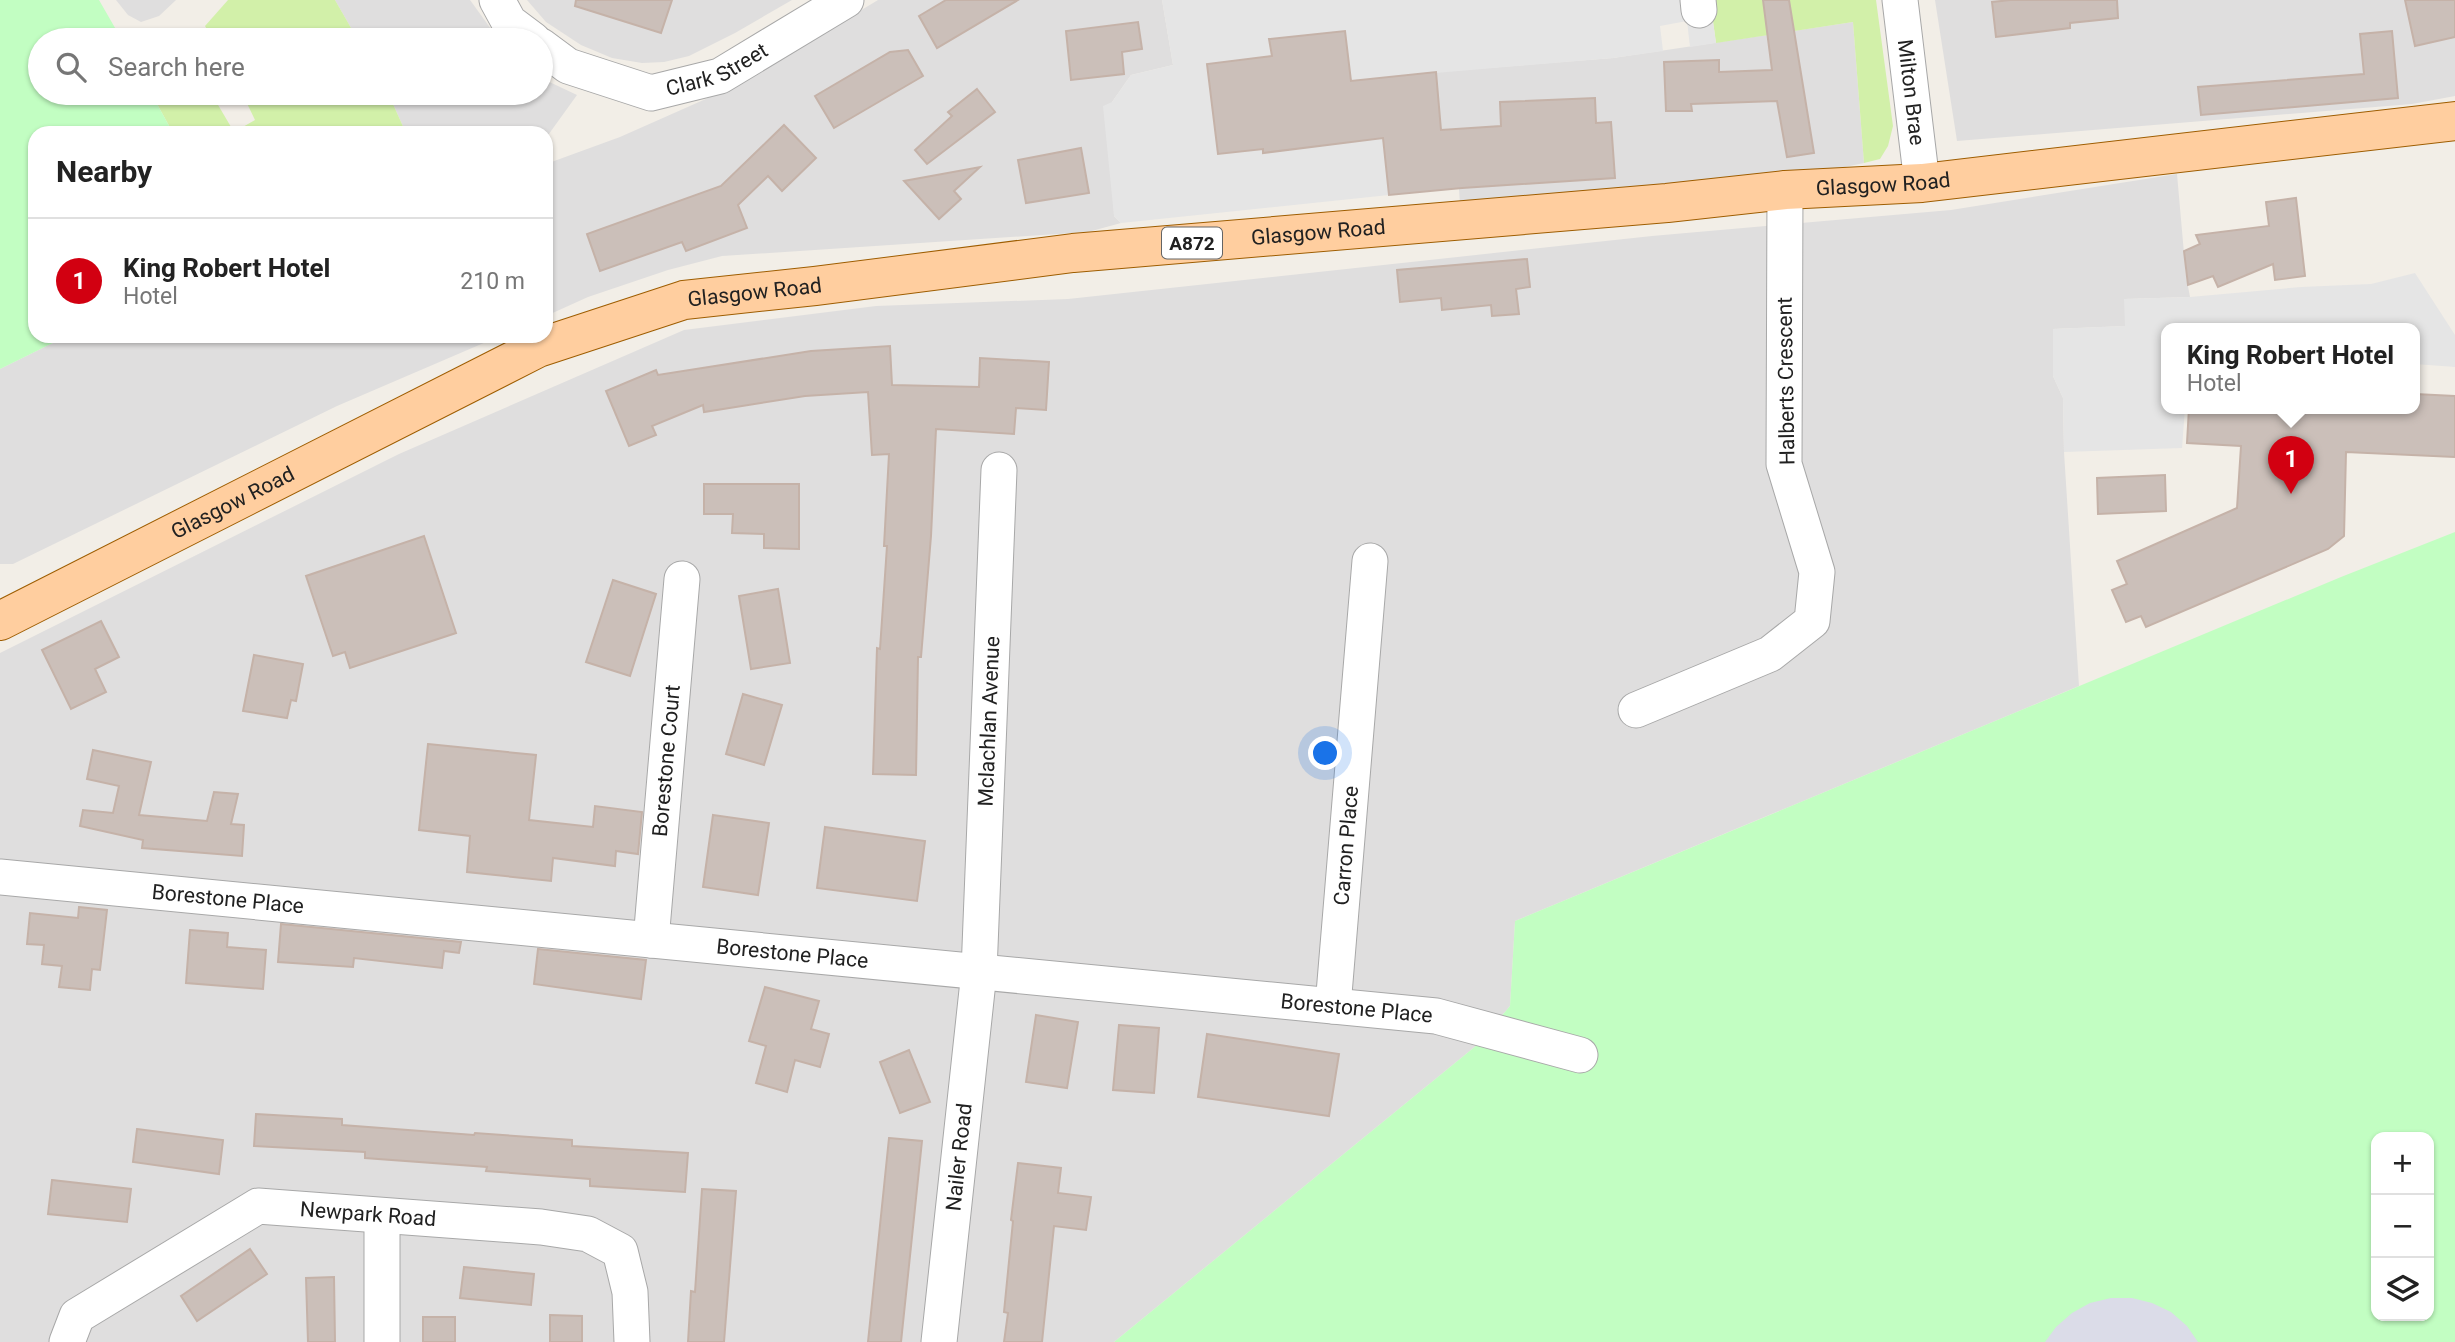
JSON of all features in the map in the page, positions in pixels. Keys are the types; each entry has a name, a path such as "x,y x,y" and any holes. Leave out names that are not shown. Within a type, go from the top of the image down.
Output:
{"main road":[{"name":"Glasgow Road","path":"2,617 538,348 684,300 1073,253 1667,203 1785,190 1923,183 2455,121"}],"street":[{"path":"497,0 509,22 517,28"},
{"name":"Clark Street","path":"553,55 568,66 651,93 720,76 846,0"},
{"name":"Milton Brae","path":"1900,0 1923,183"},
{"name":"Halberts Crescent","path":"1636,710 1770,654 1812,621 1817,572 1784,464 1785,190"},
{"name":"Mclachlan Avenue","path":"979,972 999,470"},
{"name":"Carron Place","path":"1333,1006 1370,561"},
{"name":"Borestone Court","path":"651,940 682,579"},
{"name":"Borestone Place","path":"0,877 1436,1016 1580,1055"},
{"name":"Nailer Road","path":"939,1342 979,972"},
{"name":"Newpark Road","path":"67,1342 77,1316 258,1206 541,1227 588,1234 620,1251 630,1292 632,1342"},
{"path":"382,1217 382,1342"}],"shaded area":[{"path":"116,0 176,0 159,16 141,22 128,15"},
{"path":"335,0 470,0 490,28 351,28"},
{"path":"527,0 792,0 689,56 664,62 642,63 612,58 581,45 546,22"},
{"path":"878,0 1162,0 1173,65 1131,75 1112,102 1114,216 1121,223 1088,232 722,256 668,270 588,297 553,313 553,161 620,137 717,94"},
{"path":"1162,0 1710,0 1716,43 1690,47 1687,21 1660,26 1663,51 1613,58 1377,78 1389,195 1121,223 1114,216 1103,106 1112,102 1131,75 1173,65"},
{"path":"1935,0 2455,0 2455,96 2412,104 1957,141"},
{"path":"1853,22 1864,163 1835,169 1460,205 1459,189 1447,189 1436,72 1613,58"},
{"path":"553,84 577,95 553,128 553,126 403,126 393,105 553,105"},
{"path":"2177,174 2190,297 2125,299 2126,326 2053,329 2053,376 2063,398 2079,686 1515,921 1510,1006 1477,1045 1114,1342 0,1342 0,653 399,454 684,330 876,306 1068,299 1652,236 1951,210"},
{"path":"2415,273 2455,335 2455,367 2420,364 2420,323 2161,323 2161,414 2185,414 2182,448 2064,452 2063,398 2053,376 2053,329 2125,326 2124,299 2371,284"},
{"path":"53,343 484,343 337,406 13,564 0,564 0,369"},
{"path":"2111,1298 2132,1298 2171,1312 2187,1326 2198,1342 2045,1342 2056,1327 2072,1313 2090,1303"}],"green space":[{"path":"0,0 99,0 115,28 28,28 28,105 158,105 169,126 28,126 28,343 53,343 0,369"},
{"path":"228,0 335,0 351,28 206,28 205,26"},
{"path":"1710,0 1876,0 1893,126 1888,146 1880,159 1864,163 1853,22 1716,43"},
{"path":"158,105 218,105 230,126 169,126"},
{"path":"248,105 393,105 403,126 244,126 255,120"},
{"path":"2455,532 2455,1342 1114,1342 1477,1045 1510,1006 1515,921"}],"building":[{"path":"576,0 672,0 661,33 575,6"},
{"path":"946,0 1018,0 937,48 919,16"},
{"path":"1763,0 1789,0 1814,153 1787,157 1777,101 1691,104 1692,111 1666,111 1664,62 1719,60 1719,72 1772,70"},
{"path":"2117,0 2118,18 2070,23 2070,28 1996,37 1992,2"},
{"path":"2405,0 2455,0 2455,37 2415,46"},
{"path":"1138,22 1142,49 1122,52 1124,74 1071,80 1066,31"},
{"path":"1345,31 1351,81 1436,72 1441,130 1501,126 1500,102 1595,98 1596,123 1611,122 1615,178 1389,195 1383,138 1263,153 1263,149 1218,154 1207,64 1272,56 1269,39"},
{"path":"2392,31 2398,98 2201,115 2198,87 2364,74 2360,34"},
{"path":"908,50 923,76 834,128 815,96 890,52"},
{"path":"977,89 995,112 927,164 915,150 952,116 948,112"},
{"path":"784,125 816,158 782,191 768,176 738,205 747,228 686,251 682,242 600,271 587,234 721,186"},
{"path":"1081,148 1089,193 1026,203 1018,160"},
{"path":"980,167 954,191 961,199 939,219 904,181"},
{"path":"2296,198 2305,276 2275,280 2273,264 2218,287 2213,276 2188,285 2184,251 2200,244 2196,235 2269,226 2266,202"},
{"path":"1527,259 1530,287 1516,289 1519,314 1492,316 1491,305 1442,310 1441,298 1400,302 1397,270"},
{"path":"890,346 892,385 979,387 980,358 1049,362 1046,410 1016,408 1014,434 936,429 931,536 921,657 918,657 916,775 873,774 877,648 880,649 887,546 884,546 889,454 872,455 868,392 805,396 704,412 703,405 652,426 656,435 629,446 606,391 656,370 658,375 811,351"},
{"path":"2420,394 2455,396 2455,457 2346,452 2344,536 2328,549 2146,627 2141,616 2126,622 2112,590 2127,584 2117,561 2237,508 2241,446 2187,443 2189,414 2420,414"},
{"path":"2165,475 2166,511 2098,514 2097,478"},
{"path":"704,484 799,484 799,549 764,548 764,534 732,533 733,514 704,514"},
{"path":"424,536 456,633 350,668 345,652 333,656 306,576"},
{"path":"613,580 656,594 630,676 586,662"},
{"path":"778,589 790,663 751,669 739,596"},
{"path":"101,621 119,657 95,669 106,692 71,709 42,650"},
{"path":"254,655 303,664 296,701 291,700 287,718 243,711"},
{"path":"743,694 782,705 764,765 726,754"},
{"path":"428,744 536,755 529,820 593,827 595,806 642,812 638,854 616,851 615,866 553,858 551,881 467,872 470,836 419,830"},
{"path":"93,750 151,762 139,815 207,821 214,792 238,794 231,824 244,825 242,856 142,848 143,840 80,826 83,810 113,813 119,786 87,779"},
{"path":"713,815 769,823 758,895 703,887"},
{"path":"825,827 925,841 917,901 817,888"},
{"path":"79,907 107,910 100,970 92,969 90,990 59,987 62,966 42,964 44,945 27,944 30,913 78,918"},
{"path":"281,924 461,942 459,953 444,951 442,968 354,958 353,967 278,962"},
{"path":"190,930 228,933 227,947 266,950 263,989 186,983"},
{"path":"538,949 646,960 641,999 534,984"},
{"path":"765,987 819,1001 811,1029 829,1034 820,1067 795,1060 787,1092 756,1083 766,1046 749,1041"},
{"path":"1036,1015 1078,1022 1067,1088 1026,1082"},
{"path":"1119,1025 1159,1028 1154,1093 1113,1090"},
{"path":"1207,1034 1339,1054 1329,1116 1198,1097"},
{"path":"909,1050 930,1102 900,1113 880,1062"},
{"path":"256,1114 342,1119 342,1125 572,1140 572,1146 688,1153 685,1192 590,1186 590,1179 486,1171 487,1167 365,1158 365,1152 254,1146"},
{"path":"137,1129 223,1140 219,1174 133,1162"},
{"path":"889,1138 922,1141 901,1342 868,1342"},
{"path":"1018,1163 1061,1168 1058,1193 1091,1197 1086,1230 1054,1226 1042,1342 1004,1342 1008,1313 1004,1312 1011,1220"},
{"path":"52,1180 131,1189 127,1222 48,1214"},
{"path":"702,1189 736,1191 724,1342 688,1342 691,1291 695,1292"},
{"path":"250,1249 267,1274 197,1321 181,1296"},
{"path":"464,1267 534,1274 531,1305 460,1298"},
{"path":"334,1277 335,1342 308,1342 306,1278"},
{"path":"550,1315 582,1316 582,1342 550,1342"},
{"path":"423,1317 455,1317 455,1342 423,1342"}],"place":[{"name":"King Robert Hotel","path":"2291,494"}]}
